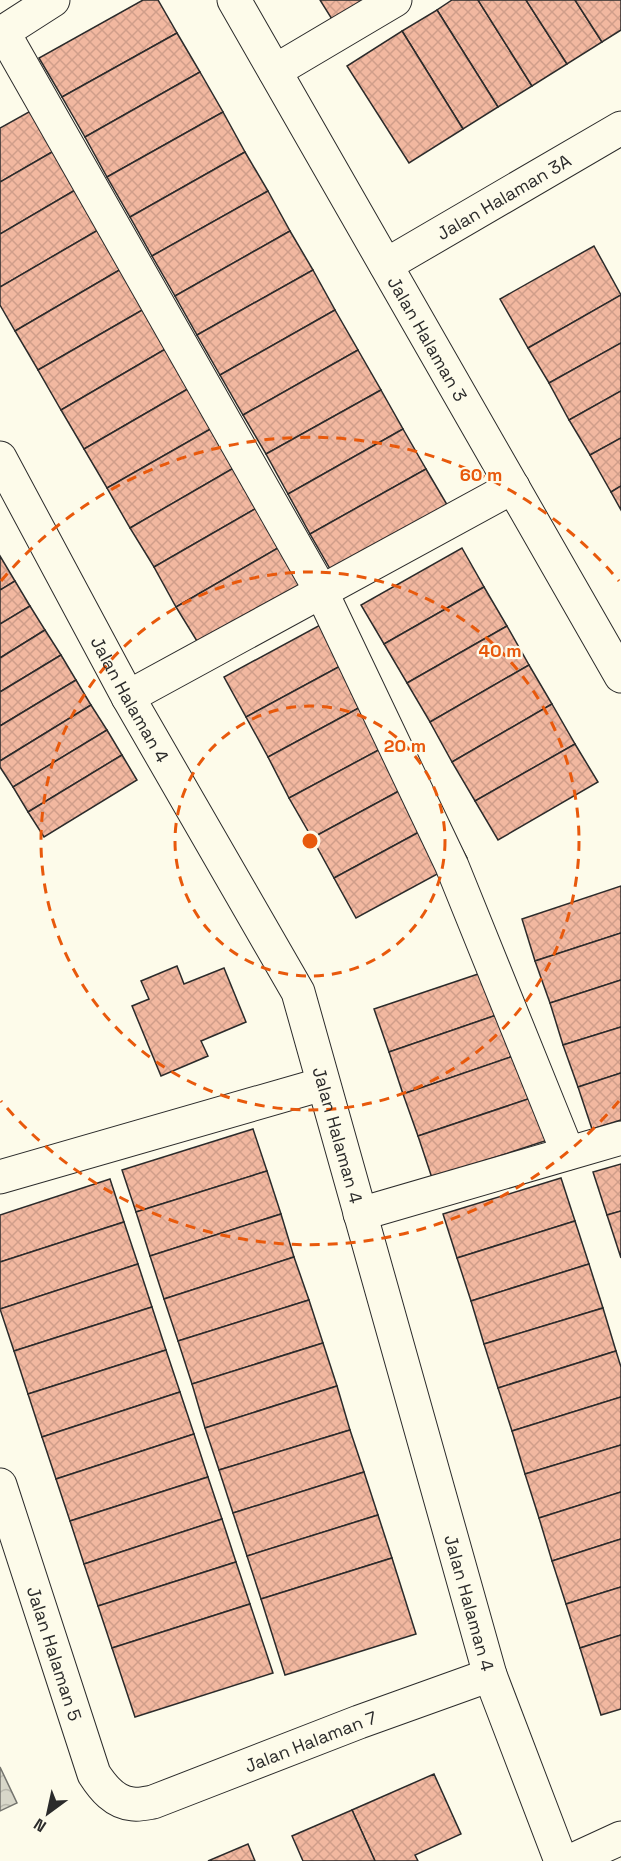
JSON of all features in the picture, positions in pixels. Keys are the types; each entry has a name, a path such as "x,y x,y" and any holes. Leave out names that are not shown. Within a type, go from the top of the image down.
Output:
{"street":[{"path":"53,0 2,32 321,591 453,866 568,1153"},
{"name":"Jalan Halaman 3","path":"234,0 621,676"},
{"path":"275,71 395,0"},
{"name":"Jalan Halaman 3A","path":"386,266 621,128"},
{"name":"Jalan Halaman 4","path":"0,458 128,697 298,993 490,1675 561,1861"},
{"path":"128,697 513,487"},
{"path":"0,1177 323,1084"},
{"path":"360,1214 621,1138"},
{"name":"Jalan Halaman 5","path":"0,1485 94,1774 104,1789 116,1798 132,1804"},
{"name":"Jalan Halaman 7","path":"132,1804 153,1802 359,1722 490,1675"},
{"path":"571,1861 621,1838"}],"water":[{"path":"0,1767 17,1803 0,1811"}],"building":[{"path":"143,0 158,0 177,33 62,97 39,58"},
{"path":"320,0 374,0 335,24"},
{"path":"452,0 478,0 532,86 498,107 437,10"},
{"path":"478,0 526,0 567,64 532,86"},
{"path":"526,0 575,0 602,42 567,64"},
{"path":"575,0 621,0 621,30 602,42"},
{"path":"437,10 498,107 463,129 402,31"},
{"path":"402,31 463,129 409,163 347,66"},
{"path":"177,33 200,72 85,137 62,97"},
{"path":"200,72 223,112 107,177 85,137"},
{"path":"36,108 59,148 0,182 0,128"},
{"path":"223,112 245,152 130,217 107,177"},
{"path":"59,148 82,186 0,234 0,182"},
{"path":"245,152 268,191 152,256 130,217"},
{"path":"82,186 105,226 0,287 0,234"},
{"path":"268,191 290,231 175,296 152,256"},
{"path":"105,226 128,265 15,331 0,305 0,287"},
{"path":"290,231 313,270 197,335 175,296"},
{"path":"594,246 621,295 528,348 500,299"},
{"path":"128,265 151,305 38,370 15,331"},
{"path":"313,270 335,310 220,375 197,335"},
{"path":"621,295 621,343 549,383 528,348"},
{"path":"151,305 174,344 61,410 38,370"},
{"path":"335,310 358,350 243,415 220,375"},
{"path":"621,343 621,391 569,420 549,383"},
{"path":"174,344 198,383 84,449 61,410"},
{"path":"358,350 381,390 266,454 243,415"},
{"path":"198,383 221,423 107,488 84,449"},
{"path":"381,390 403,429 288,494 266,454"},
{"path":"621,391 621,438 590,455 569,420"},
{"path":"221,423 244,462 130,528 107,488"},
{"path":"403,429 426,469 310,534 288,494"},
{"path":"621,438 621,486 611,492 590,455"},
{"path":"244,462 267,502 154,567 130,528"},
{"path":"426,469 449,508 333,574 310,534"},
{"path":"621,486 621,510 611,492"},
{"path":"267,502 290,541 176,607 154,567"},
{"path":"290,541 313,581 200,646 176,607"},
{"path":"462,548 484,587 384,644 361,605"},
{"path":"0,556 15,581 0,590"},
{"path":"15,581 30,606 0,624 0,590"},
{"path":"484,587 507,626 407,683 384,644"},
{"path":"30,606 45,630 0,658 0,624"},
{"path":"335,617 357,657 246,717 224,677"},
{"path":"507,626 529,665 430,722 407,683"},
{"path":"45,630 61,655 0,692 0,658"},
{"path":"61,655 76,680 0,726 0,692"},
{"path":"357,657 379,697 268,757 246,717"},
{"path":"529,665 552,704 452,762 430,722"},
{"path":"76,680 91,705 0,761 0,726"},
{"path":"379,697 401,738 289,798 268,757"},
{"path":"552,704 575,744 475,801 452,762"},
{"path":"91,705 107,730 13,787 0,767 0,761"},
{"path":"107,730 122,755 28,812 13,787"},
{"path":"401,738 423,778 312,838 289,798"},
{"path":"575,744 598,782 498,840 475,801"},
{"path":"122,755 137,780 44,837 28,812"},
{"path":"423,778 445,818 334,878 312,838"},
{"path":"445,818 467,858 356,918 334,878"},
{"path":"621,886 621,933 535,961 522,919"},
{"path":"621,933 621,980 550,1003 535,961"},
{"path":"177,966 184,984 224,968 246,1022 201,1041 208,1056 161,1076 132,1006 149,999 141,981"},
{"path":"499,967 514,1009 389,1052 374,1009"},
{"path":"621,980 621,1027 563,1045 550,1003"},
{"path":"514,1009 528,1051 403,1094 389,1052"},
{"path":"621,1027 621,1073 578,1087 563,1045"},
{"path":"528,1051 543,1094 418,1136 403,1094"},
{"path":"621,1073 621,1120 592,1129 578,1087"},
{"path":"543,1094 557,1137 432,1178 418,1136"},
{"path":"253,1129 267,1171 136,1212 122,1170"},
{"path":"621,1164 621,1211 607,1215 593,1172"},
{"path":"267,1171 281,1214 150,1256 136,1212"},
{"path":"561,1178 575,1221 457,1258 443,1214"},
{"path":"110,1179 124,1222 0,1262 0,1215"},
{"path":"621,1211 621,1258 607,1215"},
{"path":"281,1214 294,1257 164,1299 150,1256"},
{"path":"575,1221 589,1264 471,1301 457,1258"},
{"path":"124,1222 138,1264 0,1309 0,1262"},
{"path":"294,1257 309,1300 178,1341 164,1299"},
{"path":"138,1264 152,1307 14,1351 0,1309"},
{"path":"589,1264 603,1308 484,1344 471,1301"},
{"path":"309,1300 323,1343 192,1384 178,1341"},
{"path":"152,1307 166,1350 28,1394 14,1351"},
{"path":"603,1308 616,1351 498,1388 484,1344"},
{"path":"323,1343 337,1386 205,1428 192,1384"},
{"path":"166,1350 180,1392 42,1437 28,1394"},
{"path":"616,1351 621,1367 621,1397 512,1431 498,1388"},
{"path":"337,1386 350,1430 219,1470 205,1428"},
{"path":"180,1392 194,1434 56,1479 42,1437"},
{"path":"621,1397 621,1445 525,1474 512,1431"},
{"path":"350,1430 364,1472 233,1513 219,1470"},
{"path":"194,1434 208,1477 70,1521 56,1479"},
{"path":"621,1445 621,1492 539,1518 525,1474"},
{"path":"364,1472 378,1515 247,1556 233,1513"},
{"path":"208,1477 222,1519 84,1564 70,1521"},
{"path":"621,1492 621,1539 552,1561 539,1518"},
{"path":"378,1515 392,1558 261,1599 247,1556"},
{"path":"222,1519 236,1562 98,1606 84,1564"},
{"path":"621,1539 621,1587 566,1604 552,1561"},
{"path":"392,1558 416,1634 285,1675 261,1599"},
{"path":"236,1562 250,1604 112,1648 98,1606"},
{"path":"621,1587 621,1635 580,1648 566,1604"},
{"path":"250,1604 273,1673 135,1717 112,1648"},
{"path":"621,1635 621,1709 601,1715 580,1648"},
{"path":"434,1774 461,1834 415,1855 418,1861 375,1861 352,1810"},
{"path":"352,1810 375,1861 303,1861 292,1836"},
{"path":"248,1844 255,1861 208,1861"}]}
